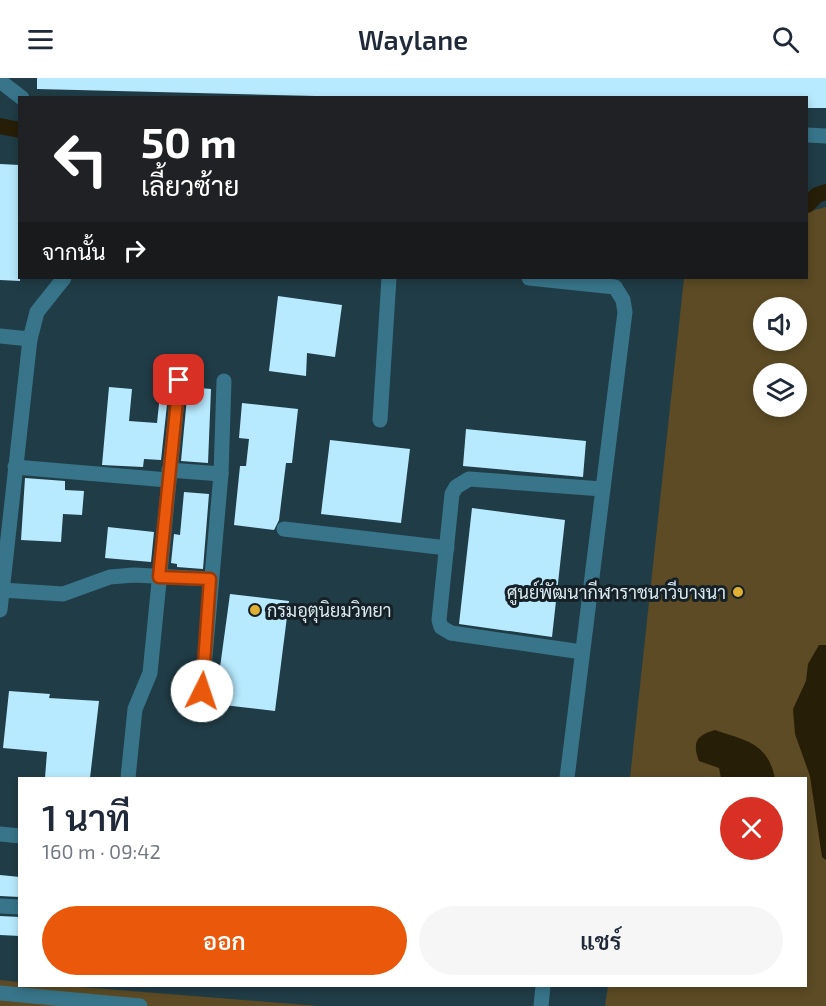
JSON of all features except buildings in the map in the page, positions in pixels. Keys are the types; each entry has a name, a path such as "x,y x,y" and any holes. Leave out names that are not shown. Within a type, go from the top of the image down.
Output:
{"street":[{"path":"0,81 19,96"},
{"path":"808,135 826,136"},
{"path":"0,610 30,339 37,312 63,279"},
{"path":"380,420 389,279"},
{"path":"541,279 615,287 624,300 625,312 567,777"},
{"path":"0,336 30,339"},
{"path":"128,777 135,709 150,673 179,380"},
{"path":"202,691 221,474 225,381"},
{"path":"15,467 169,475 221,474"},
{"path":"582,652 445,631 439,620 452,494 462,482 470,479 602,489"},
{"path":"284,529 447,548"},
{"path":"2,590 63,594 110,577 134,575 210,579"},
{"path":"0,834 18,836"},
{"path":"0,906 18,907"},
{"path":"541,1006 543,987"},
{"path":"0,993 16,1000 140,1006"}],"shaded area":[{"name":"ศูนย์พัฒนากีฬาราชนาวีบางนา","path":"826,207 826,1006 605,1006 608,987 807,987 807,777 630,777 684,279 808,279 808,212"},
{"path":"819,645 826,645 826,860 822,857 810,776 795,734 793,709 806,681 808,664"},
{"path":"715,730 754,745 767,757 775,777 721,777 719,768 699,761 696,745 704,734"},
{"path":"0,980 18,982 18,987 81,987 320,1006 0,1006"}],"waterway":[{"path":"0,126 18,130"},
{"path":"808,204 817,195 826,192"}],"place":[{"name":"ศูนย์พัฒนากีฬาราชนาวีบางนา","path":"738,592"},
{"name":"กรมอุตุนิยมวิทยา","path":"255,610"}],"route":[{"path":"179,380 159,577 210,579 202,691"}]}
